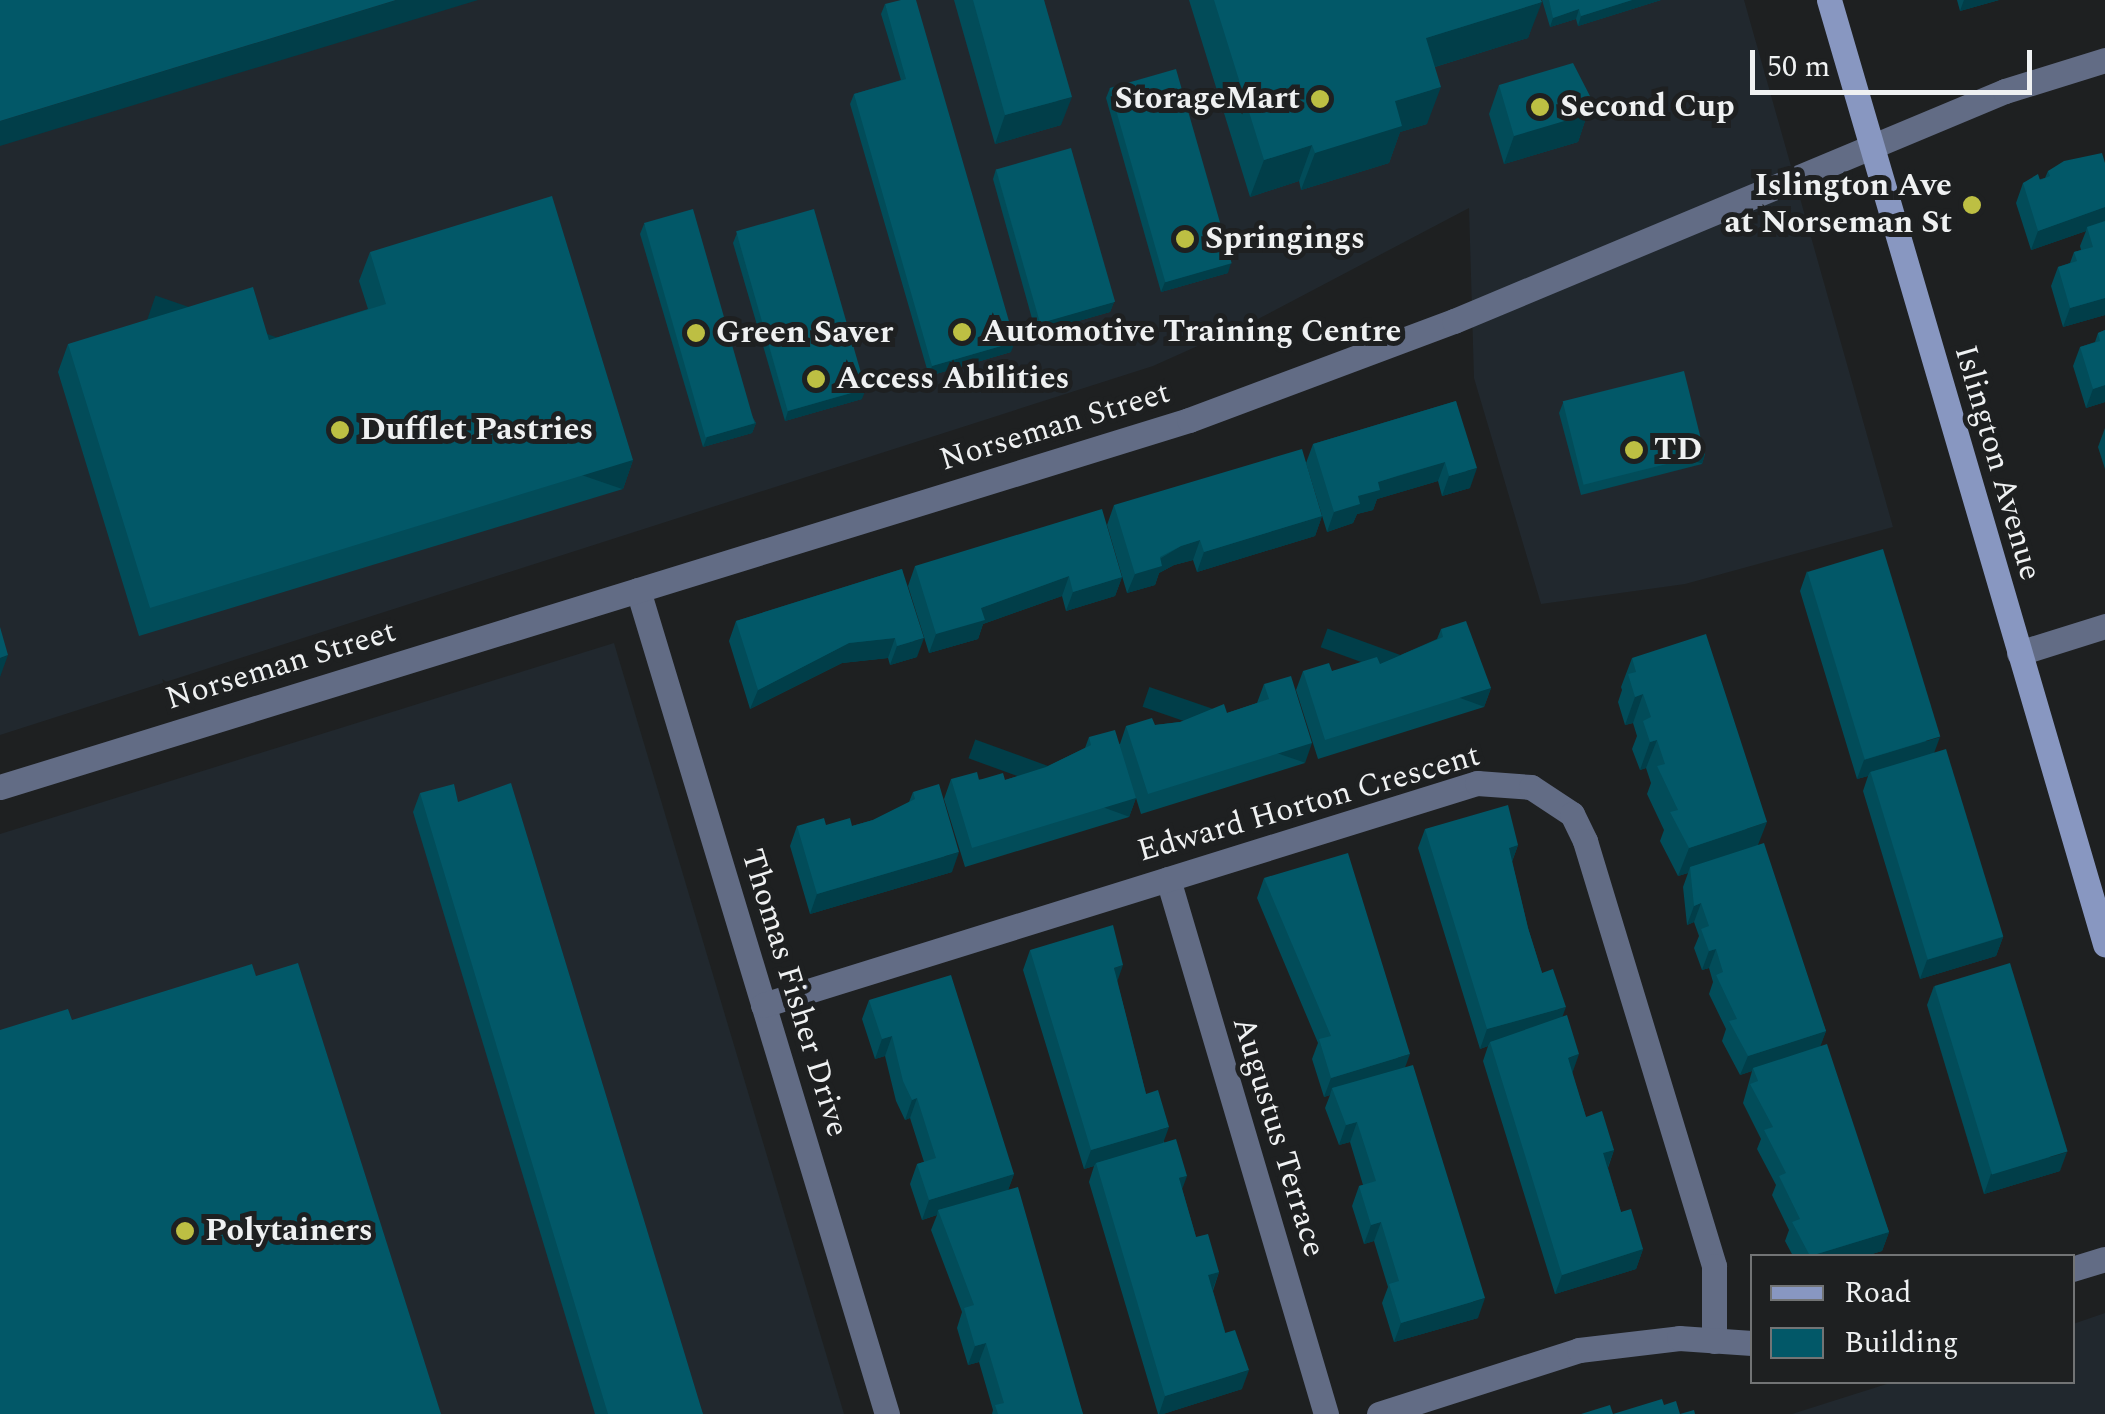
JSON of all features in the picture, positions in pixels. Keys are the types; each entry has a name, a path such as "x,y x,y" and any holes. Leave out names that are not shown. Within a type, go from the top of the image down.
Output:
{"main road":[{"name":"Islington Avenue","path":"1829,0 2105,944"}],"street":[{"name":"Norseman Street","path":"0,786 638,590 1316,375 2005,91 2105,60"},
{"name":"Thomas Fisher Drive","path":"638,590 887,1414"},
{"path":"2019,654 2105,626"},
{"name":"Edward Horton Crescent","path":"763,1005 1477,783 1519,784 1563,806 1585,841 1714,1266 1714,1341"},
{"name":"Augustus Terrace","path":"1168,879 1326,1414"},
{"path":"2075,1268 2105,1259"},
{"path":"1380,1414 1579,1350 1714,1341 1750,1343"}],"shaded area":[{"path":"0,0 1744,0 1893,527 1685,584 1541,604 1474,378 1469,208 1258,319 1153,366 0,735"},
{"path":"614,643 844,1414 0,1414 0,834"},
{"path":"2105,1313 2105,1414 1792,1414 1887,1384 2075,1384 2075,1323"}],"building":[{"path":"0,0 396,0 0,121"},
{"path":"916,0 1015,342 932,366 854,94 906,79 885,4"},
{"path":"973,0 1044,0 1072,97 1005,115"},
{"name":"StorageMart","path":"1214,0 1542,2 1426,38 1441,87 1395,101 1402,126 1315,153 1312,145 1264,160"},
{"path":"1549,0 1632,0 1581,16 1579,9 1553,18"},
{"path":"1573,63 1592,100 1585,102 1588,114 1514,136 1499,85"},
{"path":"1176,69 1232,263 1165,282 1110,88"},
{"path":"1071,148 1115,302 1040,323 996,169"},
{"path":"2102,153 2105,207 2038,231 2023,183 2038,174 2040,180 2050,176 2048,171 2064,161"},
{"name":"Dufflet Pastries","path":"552,196 633,460 150,608 68,344 253,287 269,340 386,304 370,252"},
{"name":"Green Saver","path":"693,209 754,423 705,437 644,223"},
{"path":"814,209 866,389 788,411 736,231"},
{"path":"2105,221 2105,298 2070,308 2058,267 2077,261 2074,252 2093,247 2087,227"},
{"path":"2105,330 2105,385 2093,389 2080,347 2100,341 2098,333"},
{"name":"TD","path":"1684,371 1705,454 1584,485 1563,401"},
{"path":"1456,401 1477,468 1449,476 1445,462 1400,475 1378,482 1380,490 1358,496 1360,504 1334,512 1313,444"},
{"path":"1302,449 1322,516 1204,552 1200,540 1160,557 1162,566 1135,574 1114,505"},
{"path":"1102,509 1122,577 1073,592 1069,576 981,608 985,620 936,634 915,566"},
{"path":"1883,549 1940,736 1865,760 1807,572"},
{"path":"902,569 924,638 897,646 895,638 849,643 758,690 736,621"},
{"path":"1466,621 1491,688 1325,740 1303,671 1329,663 1332,671 1377,657 1380,664 1443,637 1441,629"},
{"path":"0,627 8,655 0,658"},
{"path":"1706,634 1767,822 1689,848 1670,812 1678,810 1657,766 1665,764 1657,740 1650,742 1643,721 1651,717 1643,694 1635,697 1628,674 1636,672 1632,658"},
{"path":"1291,676 1312,743 1148,794 1126,726 1152,718 1155,725 1180,722 1224,704 1227,713 1269,699 1264,684"},
{"path":"1115,730 1136,798 972,848 951,779 977,772 979,780 1003,773 1005,780 1046,767 1091,745 1089,737"},
{"path":"1946,749 2003,936 1928,960 1870,772"},
{"path":"511,783 703,1414 608,1414 420,793 454,784 458,802"},
{"path":"939,784 959,852 817,894 797,826 824,818 826,825 850,818 852,826 873,820 915,799 913,792"},
{"path":"1508,805 1518,845 1509,848 1528,928 1542,973 1553,969 1566,1007 1487,1029 1425,829"},
{"path":"1764,843 1826,1031 1748,1056 1729,1021 1737,1019 1716,975 1723,972 1716,949 1709,951 1701,929 1709,926 1701,903 1694,906 1690,867"},
{"path":"1348,853 1410,1054 1331,1078 1319,1039 1331,1036 1264,878"},
{"path":"1113,925 1123,965 1114,968 1146,1094 1158,1090 1169,1127 1091,1150 1030,950"},
{"name":"Polytainers","path":"298,963 441,1414 0,1414 0,1030 68,1009 72,1020 252,964 256,976"},
{"path":"2010,963 2068,1151 1992,1174 1934,986"},
{"path":"951,975 1014,1174 929,1200 917,1164 936,1158 917,1098 912,1100 903,1081 892,1036 882,1039 869,1000"},
{"path":"1567,1015 1579,1054 1568,1058 1586,1117 1602,1111 1614,1150 1603,1153 1621,1212 1631,1209 1643,1249 1562,1275 1490,1042"},
{"path":"1827,1044 1889,1232 1809,1254 1792,1222 1800,1219 1779,1176 1786,1173 1764,1130 1773,1127 1750,1084 1758,1081 1753,1068"},
{"path":"1413,1065 1485,1298 1401,1323 1389,1284 1399,1281 1381,1222 1371,1225 1359,1186 1376,1181 1357,1122 1346,1125 1332,1088"},
{"path":"1176,1139 1187,1176 1179,1178 1196,1237 1208,1234 1219,1272 1208,1275 1225,1333 1235,1330 1249,1370 1165,1396 1096,1163"},
{"path":"1018,1187 1083,1414 998,1414 995,1405 1004,1403 986,1343 975,1346 964,1308 974,1305 938,1210"},
{"path":"1662,1399 1664,1405 1676,1401 1680,1414 1613,1414"},
{"path":"1610,1405 1613,1414 1581,1414"}],"place":[{"name":"StorageMart","path":"1320,99"},
{"name":"Second Cup","path":"1540,107"},
{"name":"Islington Ave at Norseman St","path":"1972,205"},
{"name":"Springings","path":"1185,239"},
{"name":"Automotive Training Centre","path":"962,332"},
{"name":"Green Saver","path":"696,333"},
{"name":"Access Abilities","path":"816,379"},
{"name":"Dufflet Pastries","path":"340,430"},
{"name":"TD","path":"1634,450"},
{"name":"Polytainers","path":"185,1231"}]}
